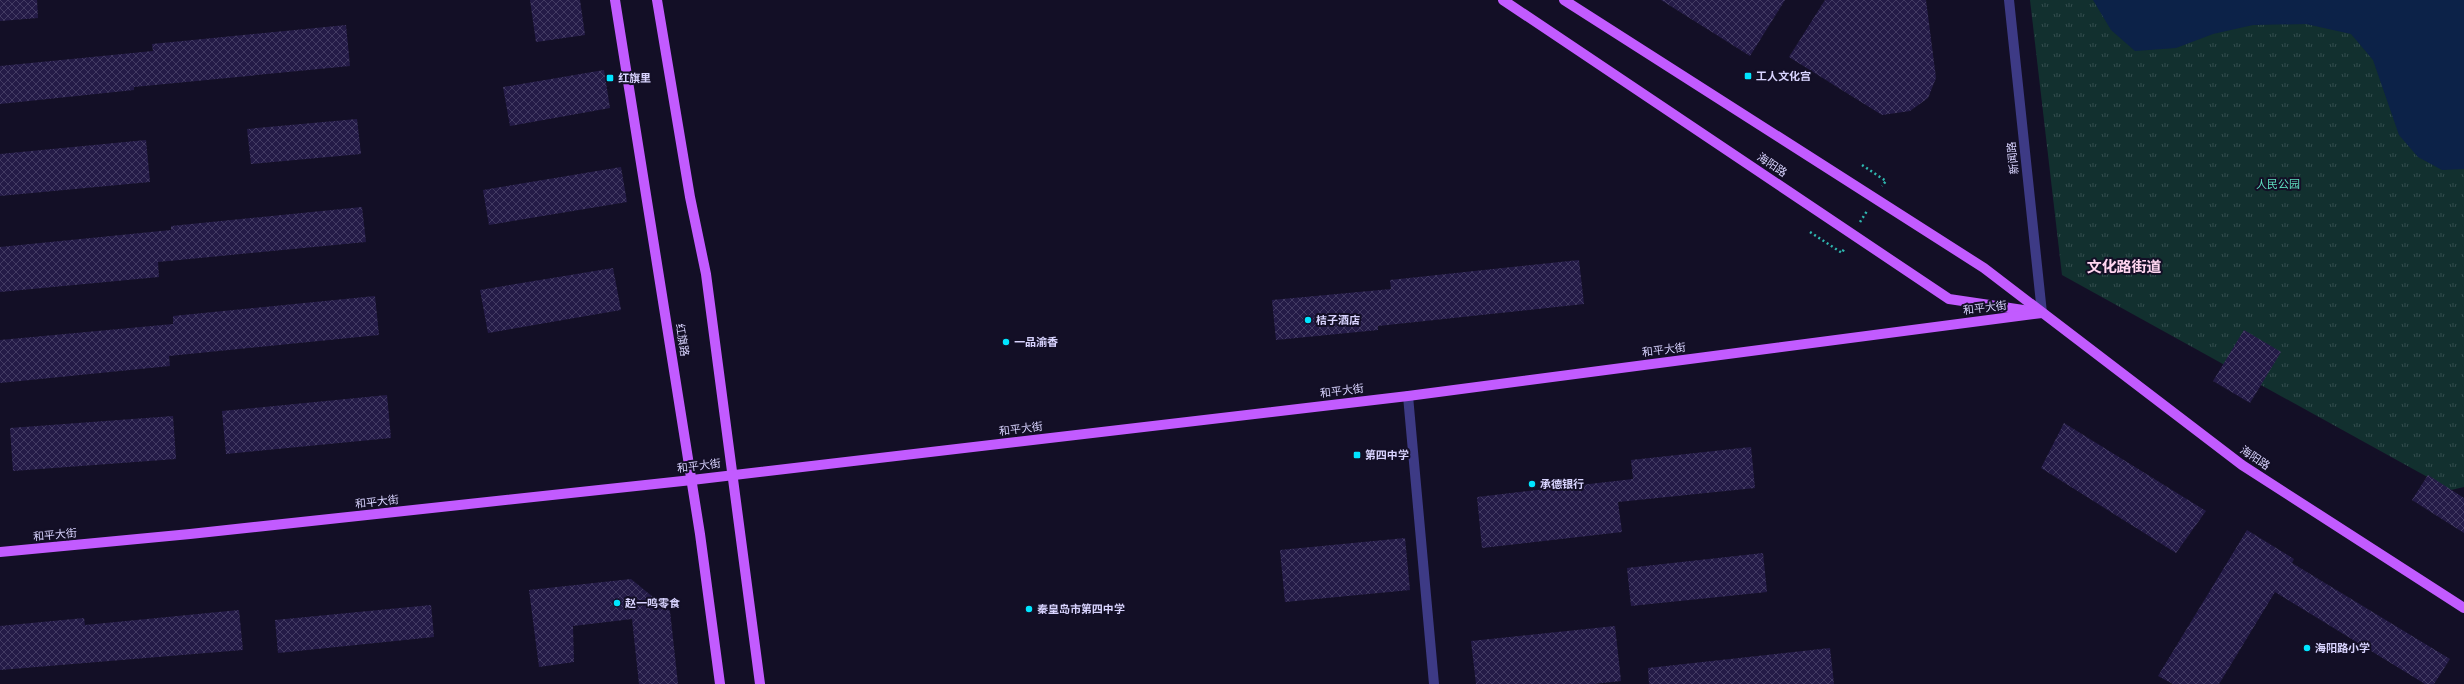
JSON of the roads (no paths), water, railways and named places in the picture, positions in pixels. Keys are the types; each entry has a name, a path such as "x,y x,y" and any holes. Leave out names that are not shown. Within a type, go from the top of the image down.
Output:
{"main road":[{"name":"红旗路","path":"615,0 692,480 720,684"},
{"path":"657,0 690,197 706,274 721,379 731,474 760,684"},
{"name":"海阳路","path":"1503,0 1949,299 2042,313"},
{"name":"海阳路","path":"1564,0 1984,268 2242,465 2464,608"},
{"name":"和平大街","path":"0,552 190,534 692,480 731,474 1408,396 2042,313"}],"street":[{"name":"新闻路","path":"2009,0 2042,313"},
{"path":"1408,396 1434,684"}],"water":[{"path":"2093,0 2464,0 2464,169 2442,170 2418,157 2399,135 2373,60 2351,34 2306,24 2253,25 2213,34 2176,48 2135,51 2111,30"}],"place":[{"name":"工人文化宫","path":"1748,76"},
{"name":"红旗里","path":"610,78"},
{"name":"桔子酒店","path":"1308,320"},
{"name":"一品渝香","path":"1006,342"},
{"name":"第四中学","path":"1357,455"},
{"name":"承德银行","path":"1532,484"},
{"name":"赵一鸣零食","path":"617,603"},
{"name":"秦皇岛市第四中学","path":"1029,609"},
{"name":"海阳路小学","path":"2307,648"}],"district":[{"name":"文化路街道","path":"2124,267"}],"park label":[{"name":"人民公园","path":"2278,184"}]}
